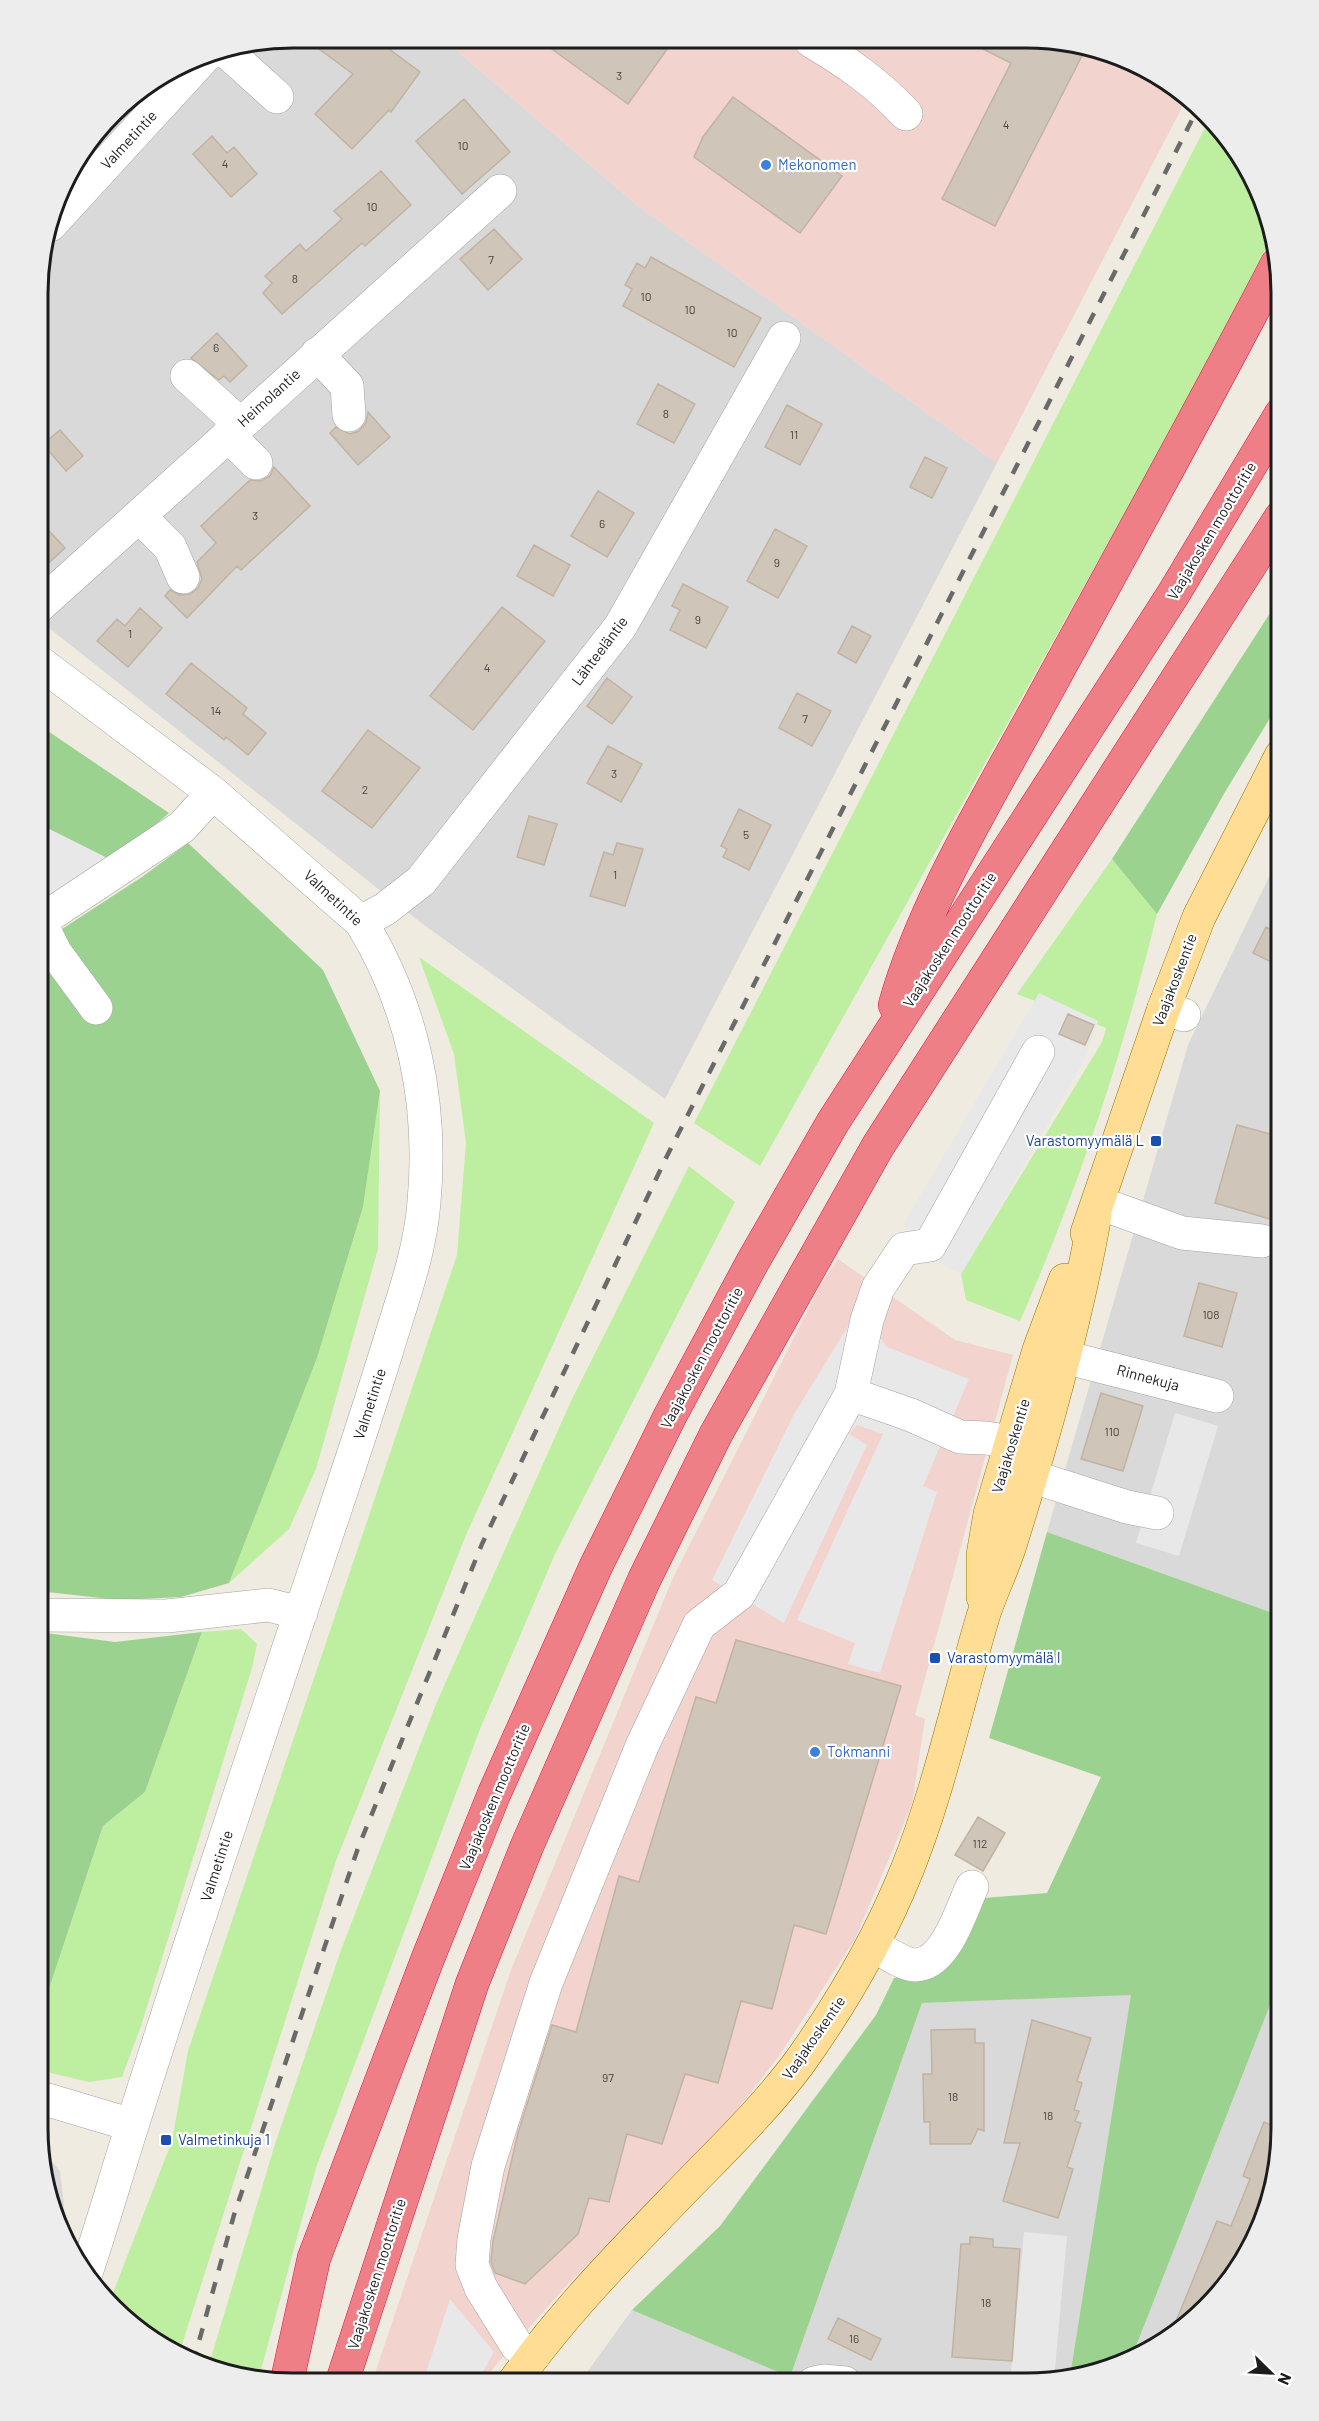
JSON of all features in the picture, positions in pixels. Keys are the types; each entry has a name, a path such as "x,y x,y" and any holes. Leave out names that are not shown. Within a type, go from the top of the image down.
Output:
{"highway":[{"path":"885,1038 905,969 947,878 1206,401 1270,277"},
{"name":"Vaajakosken moottoritie","path":"289,2373 314,2258 352,2154 490,1805 596,1566 670,1416 752,1263 885,1038 1174,593 1271,431"},
{"name":"Vaajakosken moottoritie","path":"345,2373 485,1952 527,1845 644,1580 716,1434 878,1146 1271,533"}],"main road":[{"name":"Vaajakoskentie","path":"521,2373 578,2300 745,2126 797,2066 838,2007 873,1946 907,1870 960,1703 983,1617 982,1555 990,1514 1022,1457 1039,1350 1174,1011 1199,916 1271,776"}],"street":[{"path":"823,48 882,88 906,114"},
{"path":"231,56 277,97"},
{"name":"Valmetintie","path":"62,212 193,69"},
{"name":"Heimolantie","path":"48,598 500,191"},
{"name":"Lähteeläntie","path":"361,922 384,909 421,881 620,627 784,338"},
{"path":"317,354 347,386 349,415"},
{"path":"187,376 234,430 256,463"},
{"path":"139,516 170,547 183,577"},
{"name":"Valmetintie","path":"48,669 213,793 361,922 376,946 399,995 415,1043 423,1097 427,1158 417,1254 132,2125 89,2264"},
{"path":"48,917 182,827 213,793"},
{"path":"48,937 55,951 96,1008"},
{"path":"534,2355 517,2346 481,2288 472,2265 474,2239 488,2166 546,1983 642,1746 699,1624 739,1594 851,1394 867,1320 878,1288 904,1249 930,1245 1038,1052"},
{"path":"1097,1209 1182,1233 1262,1241"},
{"name":"Rinnekuja","path":"1080,1360 1217,1396"},
{"path":"851,1394 911,1415 960,1437 986,1438 1127,1507 1157,1513"},
{"path":"48,1615 167,1616 268,1605 301,1612"},
{"path":"873,1946 914,1965 929,1962 945,1947 972,1887"},
{"path":"48,2100 132,2125"}],"shaded area":[{"path":"293,48 454,48 638,206 997,463 665,1099 420,922 48,627 48,293 50,261 56,229 73,184 89,157 109,131 131,109 157,89 184,73 229,56 261,50"},
{"path":"454,48 1026,48 1058,50 1090,56 1135,73 1183,105 997,463 638,206"},
{"path":"48,828 113,861 48,906"},
{"path":"1271,873 1271,1612 1047,1532 1188,1045"},
{"path":"1039,993 1098,1021 1085,1059 961,1274 934,1260 920,1237 903,1225"},
{"path":"838,1259 955,1340 1013,1355 915,1715 925,1719 912,1804 855,1939 779,2056 733,2115 570,2282 490,2373 375,2373 511,1970 672,1580 821,1284"},
{"path":"856,1313 867,1320 887,1347 969,1379 923,1486 937,1492 880,1673 848,1664 855,1643 797,1620 883,1434 857,1425 849,1434 867,1445 784,1623 712,1580 793,1416"},
{"path":"1175,1413 1218,1426 1179,1556 1136,1543"},
{"path":"1132,1994 1071,2369 1026,2373 791,2373 922,2003"},
{"path":"1271,2002 1269,2160 1258,2207 1238,2251 1210,2290 1188,2312 1162,2332 1135,2348"},
{"path":"50,2159 60,2171 65,2218 56,2192"},
{"path":"1024,2232 1067,2236 1055,2371 1011,2373"},
{"path":"450,2299 494,2352 482,2373 426,2373"},
{"path":"632,2310 781,2373 586,2373"}],"green space":[{"path":"1206,127 1230,157 1246,184 1263,229 1266,247 1184,407 760,1166 694,1123"},
{"path":"1271,612 1271,716 1225,792 1157,914 1112,859"},
{"path":"48,731 169,813 113,861 48,828"},
{"path":"188,843 323,970 380,1091 363,1207 317,1358 229,1583 181,1597 119,1600 48,1592 48,938 142,877"},
{"path":"1112,859 1157,914 1098,1121 1061,1222 1020,1321 966,1300 961,1274 1102,1042 1106,1028 1017,994"},
{"path":"419,957 654,1123 466,1535 336,1861 181,2347 157,2332 131,2312 113,2294 172,2141 188,2051 457,1255 466,1143 454,1054"},
{"path":"380,1091 378,1249 316,1469 289,1529 229,1583 317,1358 363,1207"},
{"path":"689,1166 735,1202 555,1554 480,1729 316,2168 261,2371 214,2360 211,2359 275,2144 341,1950 436,1704 571,1401"},
{"path":"1047,1532 1271,1612 1271,2002 1135,2348 1090,2365 1071,2369 1131,1995 922,2003 791,2373 781,2373 632,2310 720,2226 876,2015 894,1978 948,1967 984,1898 1047,1893 1101,1777 989,1738"},
{"path":"241,1629 257,1644 252,1668 141,2026 122,2077 89,2082 48,2072 48,1992 103,1826 145,1792 202,1632"},
{"path":"202,1632 145,1792 103,1826 48,1992 48,1633 115,1642"}],"building":[{"path":"318,48 388,48 420,72 391,112 389,110 352,149 315,114 353,74"},
{"path":"550,48 668,48 628,104"},
{"path":"981,48 1058,50 1083,55 995,226 942,199 1011,63"},
{"name":"Mekonomen","path":"733,97 842,176 800,233 694,157 703,137"},
{"path":"464,99 510,152 462,194 416,141"},
{"path":"212,136 227,153 234,147 257,174 231,197 193,154"},
{"path":"381,171 411,205 365,246 362,243 282,314 263,293 272,283 265,276 300,244 306,251 342,219 334,211"},
{"path":"494,229 522,259 488,290 460,259"},
{"path":"651,257 761,318 734,367 623,306 632,289 625,285 637,263 645,268"},
{"path":"217,333 247,366 230,382 224,376 219,380 191,358"},
{"path":"658,384 695,404 674,443 637,424"},
{"path":"787,405 822,424 800,465 765,447"},
{"path":"368,412 390,437 358,465 330,433 336,427 350,434 359,431 366,423"},
{"path":"60,430 83,456 66,471 48,450 48,440"},
{"path":"925,457 947,468 932,498 910,487"},
{"path":"274,467 310,506 241,570 237,566 187,618 165,596 170,590 180,595 190,594 198,588 202,579 197,562 216,543 201,526 250,480 261,481 270,476"},
{"path":"598,491 634,513 607,557 571,536"},
{"path":"775,529 807,546 778,598 747,581"},
{"path":"48,530 65,548 48,564"},
{"path":"534,545 570,565 553,596 517,576"},
{"path":"683,584 728,607 706,648 670,630 680,610 672,606"},
{"path":"502,607 545,641 473,730 430,696"},
{"path":"140,608 162,628 128,667 97,641 117,619 125,626"},
{"path":"852,626 871,636 856,663 838,653"},
{"path":"191,663 247,708 243,714 266,733 248,755 226,737 224,740 166,694"},
{"path":"607,678 632,697 612,724 587,706"},
{"path":"797,693 831,711 812,746 779,728"},
{"path":"368,730 420,768 372,828 322,791"},
{"path":"608,746 642,764 621,802 587,783"},
{"path":"739,809 771,825 749,870 723,857 727,849 721,846"},
{"path":"529,816 557,824 544,865 517,857"},
{"path":"617,843 643,849 625,906 590,896 604,852 613,855"},
{"path":"1266,927 1271,930 1271,962 1253,953"},
{"path":"1068,1014 1094,1025 1085,1045 1059,1034"},
{"path":"1237,1125 1271,1134 1270,1219 1215,1203"},
{"path":"1199,1283 1237,1293 1222,1347 1184,1336"},
{"path":"1101,1393 1143,1406 1123,1471 1081,1459"},
{"path":"736,1640 901,1686 826,1934 794,1925 772,2009 741,2001 718,2083 685,2074 662,2144 627,2134 609,2202 589,2198 578,2234 525,2284 495,2273 491,2262 493,2241 518,2133 552,2025 576,2032 619,1876 639,1882 696,1697 716,1703"},
{"path":"978,1817 1005,1833 983,1871 955,1855"},
{"path":"1032,2020 1091,2038 1077,2081 1082,2083 1074,2110 1079,2111 1075,2121 1081,2123 1067,2167 1073,2169 1058,2218 1003,2201 1020,2143 1004,2143"},
{"path":"975,2029 975,2043 984,2043 984,2131 978,2129 971,2144 930,2144 930,2122 924,2122 923,2074 932,2074 931,2030"},
{"path":"1264,2122 1271,2125 1269,2160 1263,2192 1246,2237 1230,2264 1210,2290 1176,2321 1217,2221 1231,2226 1250,2179 1243,2176"},
{"path":"970,2237 993,2239 993,2247 1020,2249 1012,2361 952,2357 961,2244 970,2244"},
{"path":"838,2318 881,2339 871,2360 828,2339"}],"railway":[{"path":"196,2353 234,2215 358,1848 482,1544 667,1156 1194,115"}],"place":[{"name":"Mekonomen","path":"766,165"},
{"name":"Varastomyymälä L","path":"1156,1141"},
{"name":"Varastomyymälä I","path":"935,1658"},
{"name":"Tokmanni","path":"815,1752"},
{"name":"Valmetinkuja 1","path":"166,2140"}]}
